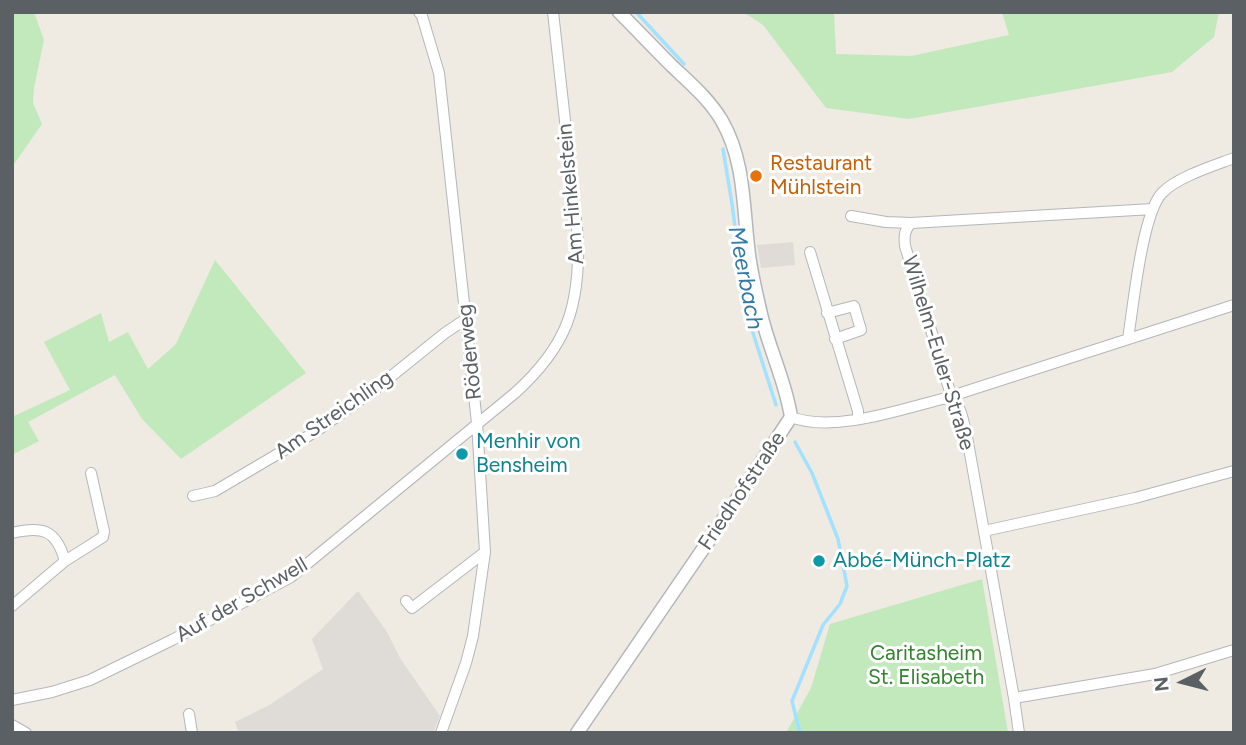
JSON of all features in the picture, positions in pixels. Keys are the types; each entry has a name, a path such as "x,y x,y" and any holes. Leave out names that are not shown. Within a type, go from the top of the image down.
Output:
{"street":[{"name":"Röderweg","path":"419,12 439,73 477,423 485,552 473,636 441,733"},
{"name":"Am Hinkelstein","path":"477,423 515,393 545,363 567,324 577,292 578,238 552,12"},
{"name":"Friedhofstraße","path":"577,733 790,417 753,279 743,192 732,141 708,101 619,12"},
{"path":"1128,339 1147,225 1161,194 1193,174 1234,158"},
{"path":"851,216 911,223 1153,209"},
{"name":"Wilhelm-Euler-Straße","path":"911,223 904,236 905,246 967,438 1019,733"},
{"path":"810,252 858,411 858,419"},
{"path":"790,417 818,424 858,419 952,398 1234,305"},
{"path":"827,313 854,306 861,330 835,339"},
{"name":"Am Streichling","path":"194,496 215,491 316,432 373,391 445,333 466,320"},
{"name":"Auf der Schwell","path":"12,699 52,692 90,680 291,577 477,423"},
{"path":"984,531 1135,498 1234,471"},
{"path":"12,606 65,561 103,537 91,473"},
{"path":"12,533 33,529 46,532 59,546 65,561"},
{"path":"406,601 412,608 485,552"},
{"path":"1014,698 1155,674 1234,650"},
{"path":"189,714 192,733"},
{"path":"12,724 26,733"}],"shaded area":[{"path":"793,242 795,265 761,268 757,245"},
{"path":"358,591 440,716 433,733 239,733 235,722 271,704 323,669 312,639"}],"green space":[{"path":"12,12 34,12 44,40 33,103 42,124 12,167"},
{"path":"743,12 834,12 836,54 911,56 1009,35 1002,12 1219,12 1214,37 1172,72 909,119 826,108 763,25"},
{"path":"215,260 306,373 181,459 142,419 115,375 28,422 39,441 12,455 12,417 70,390 44,342 101,313 109,342 128,332 148,369 176,344"},
{"name":"Caritasheim St. Elisabeth","path":"982,579 1008,733 786,733 811,688 830,624"}],"waterway":[{"name":"Meerbach","path":"636,12 684,64"},
{"name":"Meerbach","path":"723,149 743,289 752,330 776,405"},
{"name":"Meerbach","path":"795,442 812,473 838,539 847,586 840,604 823,625 792,701 800,733"}],"place":[{"name":"Restaurant Mühlstein","path":"756,176"},
{"name":"Menhir von Bensheim","path":"462,454"},
{"name":"Abbé-Münch-Platz","path":"819,561"}]}
